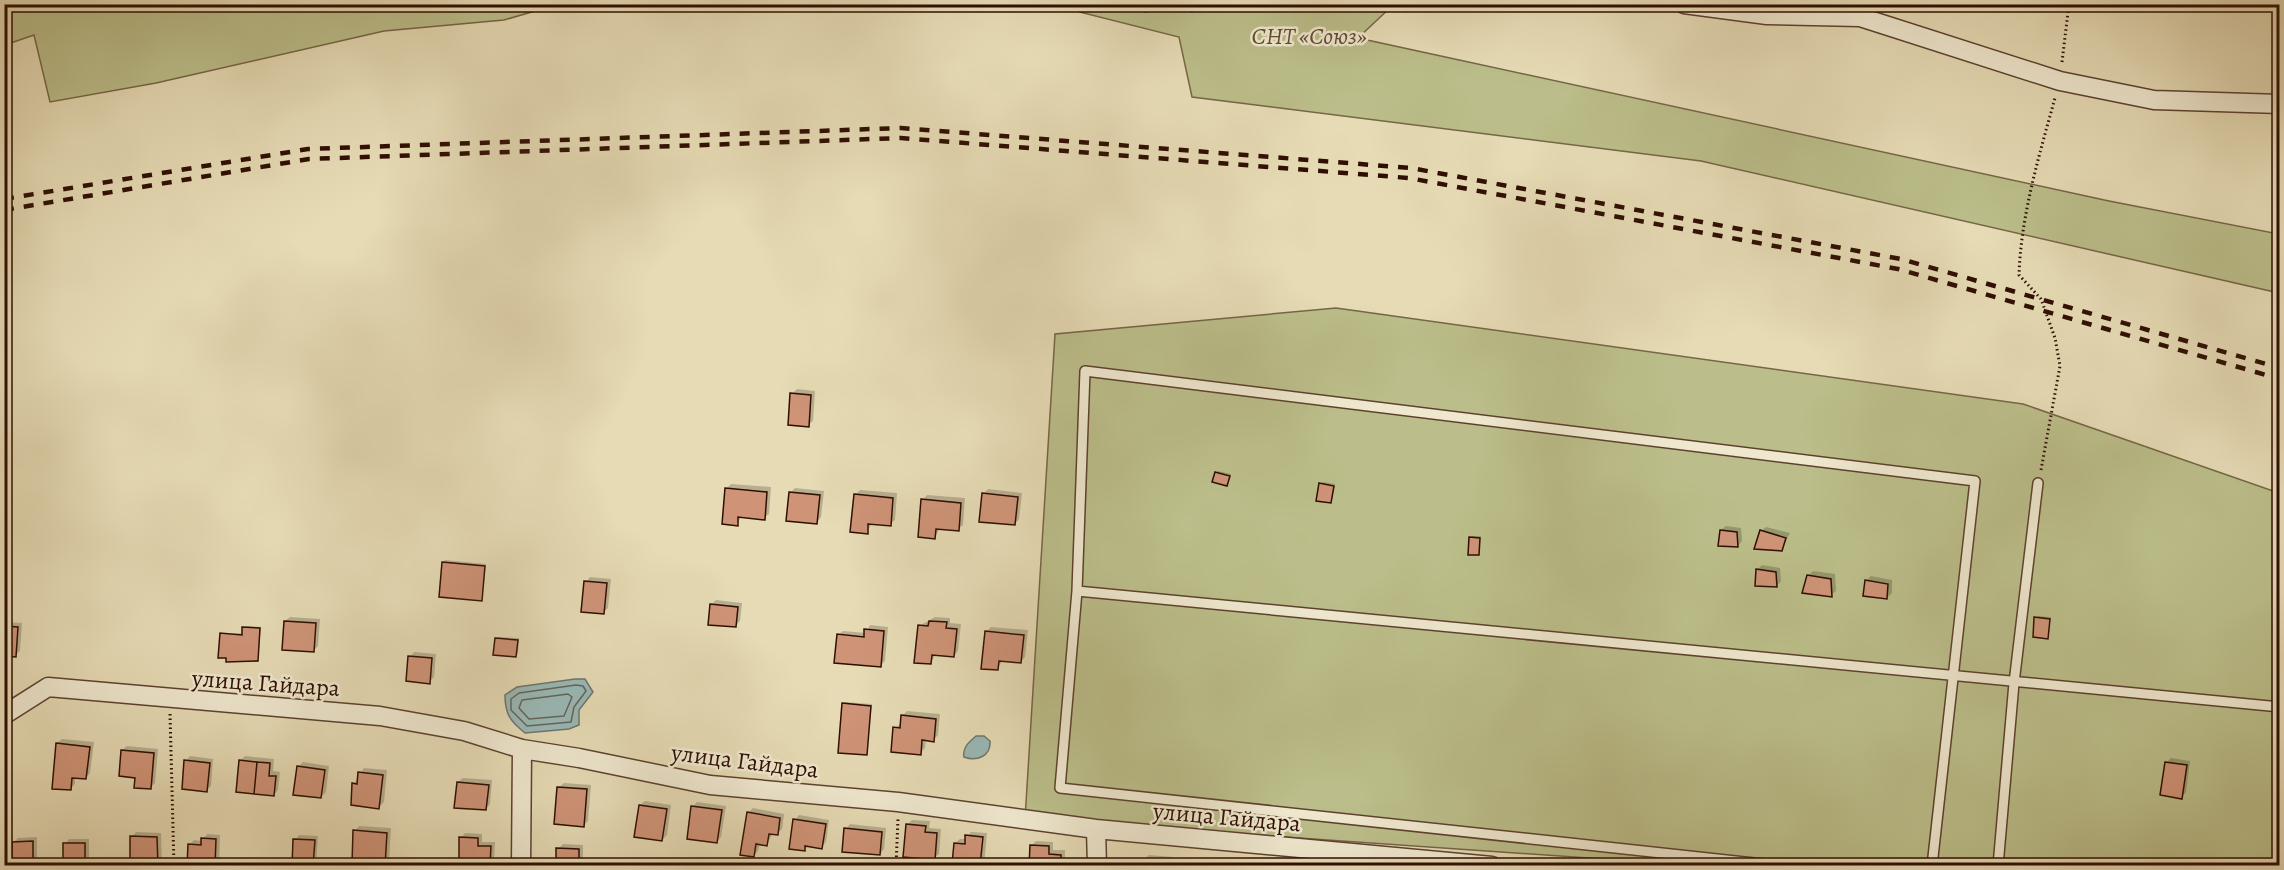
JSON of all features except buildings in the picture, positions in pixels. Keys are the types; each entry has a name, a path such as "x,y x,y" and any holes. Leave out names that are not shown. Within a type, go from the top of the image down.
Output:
{"street":[{"path":"1684,4 1767,15 1860,17 2060,81 2154,100 2280,104"},
{"name":"улица Гайдара","path":"4,716 48,687 380,716 464,731 522,749 579,758 710,786 1025,814 1096,829 1492,866"},
{"path":"521,866 522,749"},
{"path":"1096,829 1097,866"}],"lane":[{"path":"1782,866 1060,788 1077,591 1085,371 1975,482 1932,866"},
{"path":"1998,866 2014,683 2038,483"},
{"path":"1077,591 2280,707"}],"path":[{"path":"2038,483 2060,366 2055,338 2041,299 2019,275 2020,251 2025,218 2060,81 2069,4"},
{"path":"170,699 174,866"},
{"path":"896,866 898,802"}],"green space":[{"path":"4,5 556,5 504,20 384,31 156,83 50,102 34,35 5,45"},
{"name":"СНТ «Союз»","path":"1052,5 1393,5 1358,38 2109,201 2279,234 2279,293 1701,161 1192,97 1179,37"},
{"path":"1336,308 2023,404 2279,493 2279,865 1690,865 1025,819 1055,334"}],"water":[{"path":"585,679 593,692 579,710 579,725 569,729 525,733 509,717 505,695 517,687"},
{"path":"976,736 984,736 990,741 988,751 974,759 964,757 965,748"}],"railway":[{"path":"4,199 308,149 901,128 1411,168 1901,259 2280,368"},
{"path":"4,210 309,159 901,138 1409,178 1898,269 2280,379"}]}
